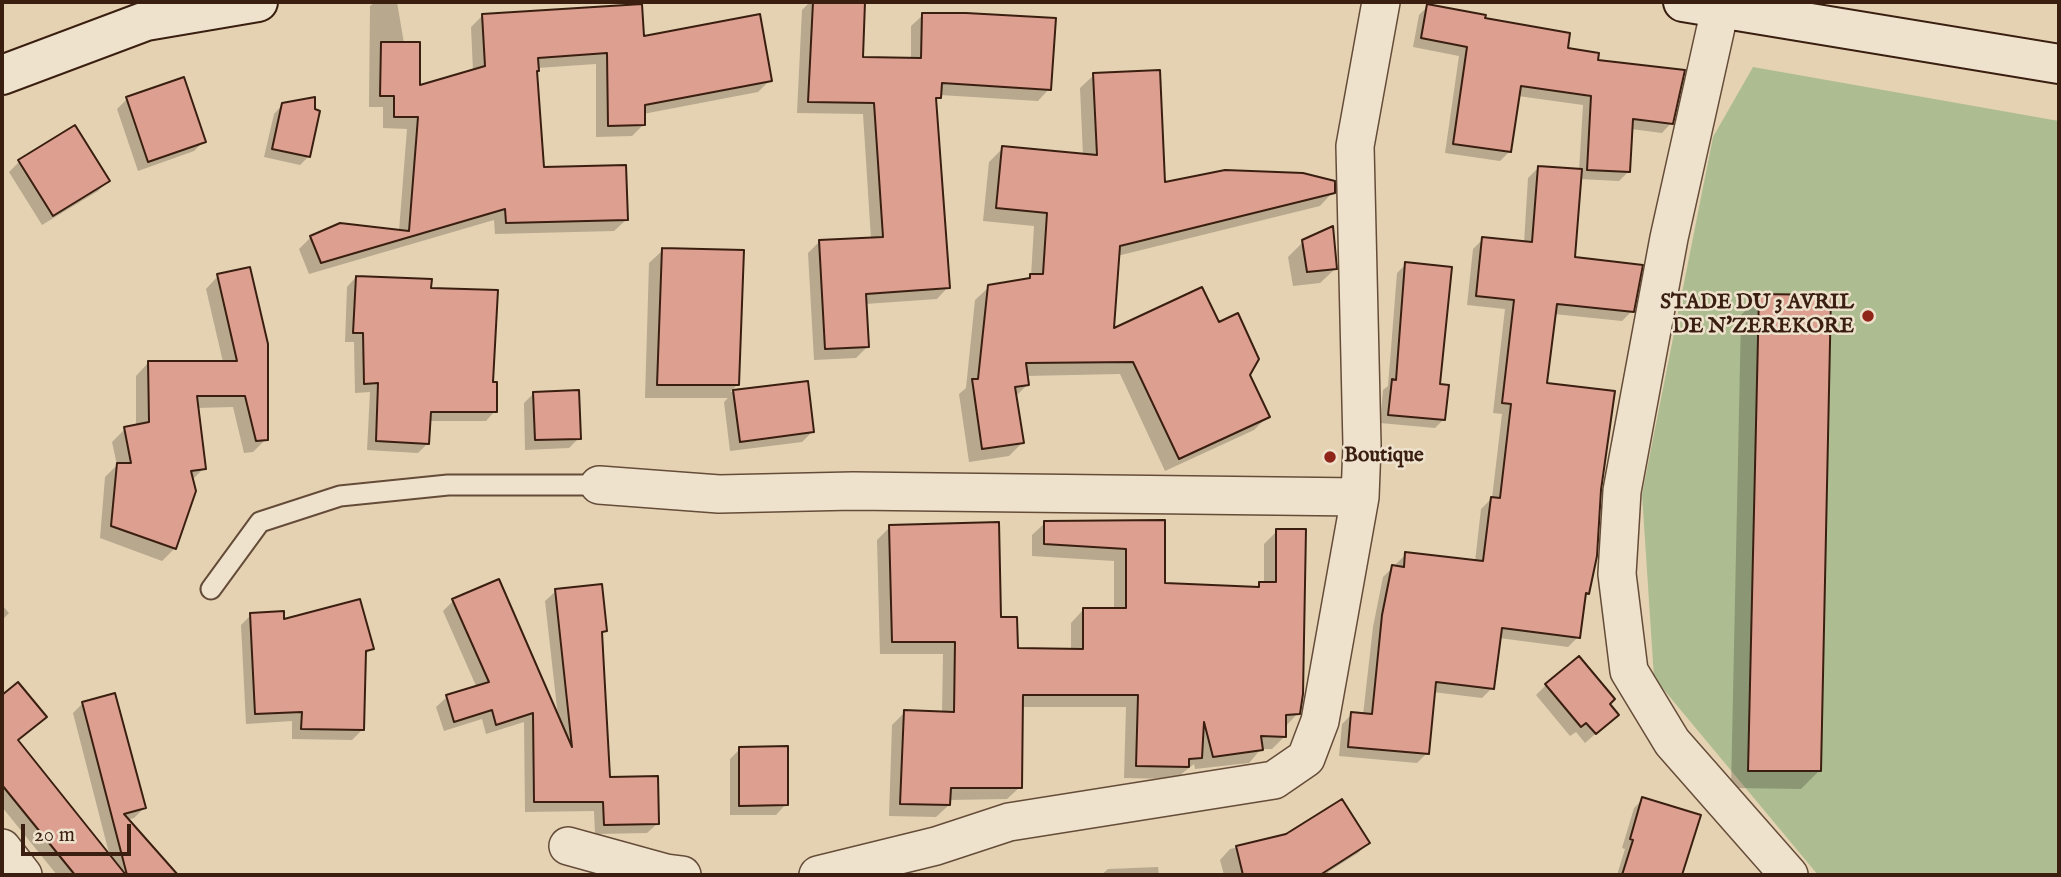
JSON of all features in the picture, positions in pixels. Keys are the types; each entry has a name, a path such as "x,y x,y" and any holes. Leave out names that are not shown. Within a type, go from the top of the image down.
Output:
{"street":[{"path":"2,75 146,21 258,2"},
{"path":"818,875 936,846 1009,822 1274,780 1306,758 1320,721 1360,497 1362,445 1355,146 1381,2"},
{"path":"1683,2 2059,64"},
{"path":"1720,9 1669,238 1622,491 1616,575 1629,671 1672,743 1788,875"},
{"path":"599,485 719,494 853,491 1360,497"},
{"path":"568,846 682,875"},
{"path":"2,848 23,875"}],"lane":[{"path":"212,589 260,522 340,496 448,485 599,485"}],"green space":[{"name":"STADE DU 3 AVRIL DE N'ZEREKORE","path":"1753,67 2059,121 2059,875 1818,875 1654,678 1642,494 1713,137"}],"building":[{"path":"813,2 865,2 863,57 921,58 922,13 1056,18 1051,90 942,83 941,98 936,98 950,288 866,294 869,347 825,349 819,240 883,237 874,103 808,102"},
{"path":"642,4 644,36 760,14 772,81 645,105 645,125 608,126 607,53 538,58 544,167 626,165 628,220 506,223 505,209 321,263 310,236 340,223 409,231 418,117 394,117 394,96 380,96 381,42 420,42 420,85 485,66 482,14"},
{"path":"1427,4 1486,15 1485,18 1570,33 1568,48 1599,53 1598,60 1685,70 1673,124 1633,119 1630,172 1587,170 1591,96 1521,86 1511,152 1453,144 1467,47 1421,38"},
{"path":"1160,70 1165,182 1225,170 1303,173 1335,181 1335,193 1120,246 1114,328 1202,287 1219,322 1238,313 1259,359 1250,375 1270,417 1179,459 1133,362 1026,363 1029,385 1015,387 1024,443 982,449 972,379 978,379 988,285 1030,278 1030,274 1043,274 1047,213 996,208 1002,146 1097,155 1093,73"},
{"path":"184,77 206,142 148,162 126,97"},
{"path":"315,97 315,109 320,111 310,157 272,149 282,103"},
{"path":"75,125 110,181 53,216 18,160"},
{"path":"1538,166 1582,169 1575,257 1643,265 1634,312 1557,304 1547,383 1615,391 1601,490 1597,556 1589,594 1586,593 1580,638 1502,628 1494,689 1436,682 1429,754 1348,747 1351,712 1372,714 1382,615 1392,565 1404,567 1405,552 1483,561 1491,497 1500,498 1511,404 1502,403 1514,300 1476,296 1482,237 1532,242"},
{"path":"1333,226 1337,269 1307,272 1302,240"},
{"path":"662,248 744,250 739,385 657,385"},
{"path":"1405,262 1452,267 1440,384 1449,385 1445,420 1388,415 1392,379 1396,380"},
{"path":"250,267 268,344 268,440 256,441 245,396 197,396 206,469 191,471 196,491 176,549 111,526 117,463 131,463 124,427 149,422 148,361 237,361 217,274"},
{"path":"356,276 432,279 431,288 498,290 493,382 497,382 497,412 431,412 429,444 376,441 378,383 364,384 363,333 353,333"},
{"path":"1759,294 1831,295 1821,771 1748,771"},
{"path":"808,381 814,432 740,442 733,390"},
{"path":"579,390 581,439 535,440 533,392"},
{"path":"1165,520 1165,583 1259,587 1259,582 1276,582 1276,529 1306,529 1303,694 1300,714 1286,715 1286,737 1261,736 1263,750 1213,757 1204,722 1202,758 1189,759 1189,767 1136,766 1138,695 1023,695 1022,788 951,788 950,805 900,804 904,710 954,712 955,642 892,642 889,525 999,522 1001,617 1017,617 1018,648 1083,649 1083,608 1126,608 1126,549 1044,544 1044,521"},
{"path":"499,579 572,747 555,589 602,584 607,631 602,632 610,777 658,776 659,824 604,825 603,802 534,802 533,713 496,725 492,710 454,722 446,695 489,682 452,599"},
{"path":"360,599 374,649 366,651 364,730 301,729 302,712 255,714 250,613 284,611 284,619"},
{"path":"1579,656 1615,699 1610,704 1619,715 1596,734 1586,723 1581,727 1545,684"},
{"path":"18,682 47,717 18,740 126,875 75,875 2,785 2,695"},
{"path":"115,693 146,808 124,814 178,875 127,875 82,702"},
{"path":"788,746 788,805 739,806 739,747"},
{"path":"1642,797 1701,815 1682,875 1622,875"},
{"path":"1342,799 1370,843 1320,875 1243,875 1236,846 1286,834"}],"place":[{"name":"STADE DU 3 AVRIL DE N'ZEREKORE","path":"1868,316"},
{"name":"Boutique","path":"1330,457"}]}
